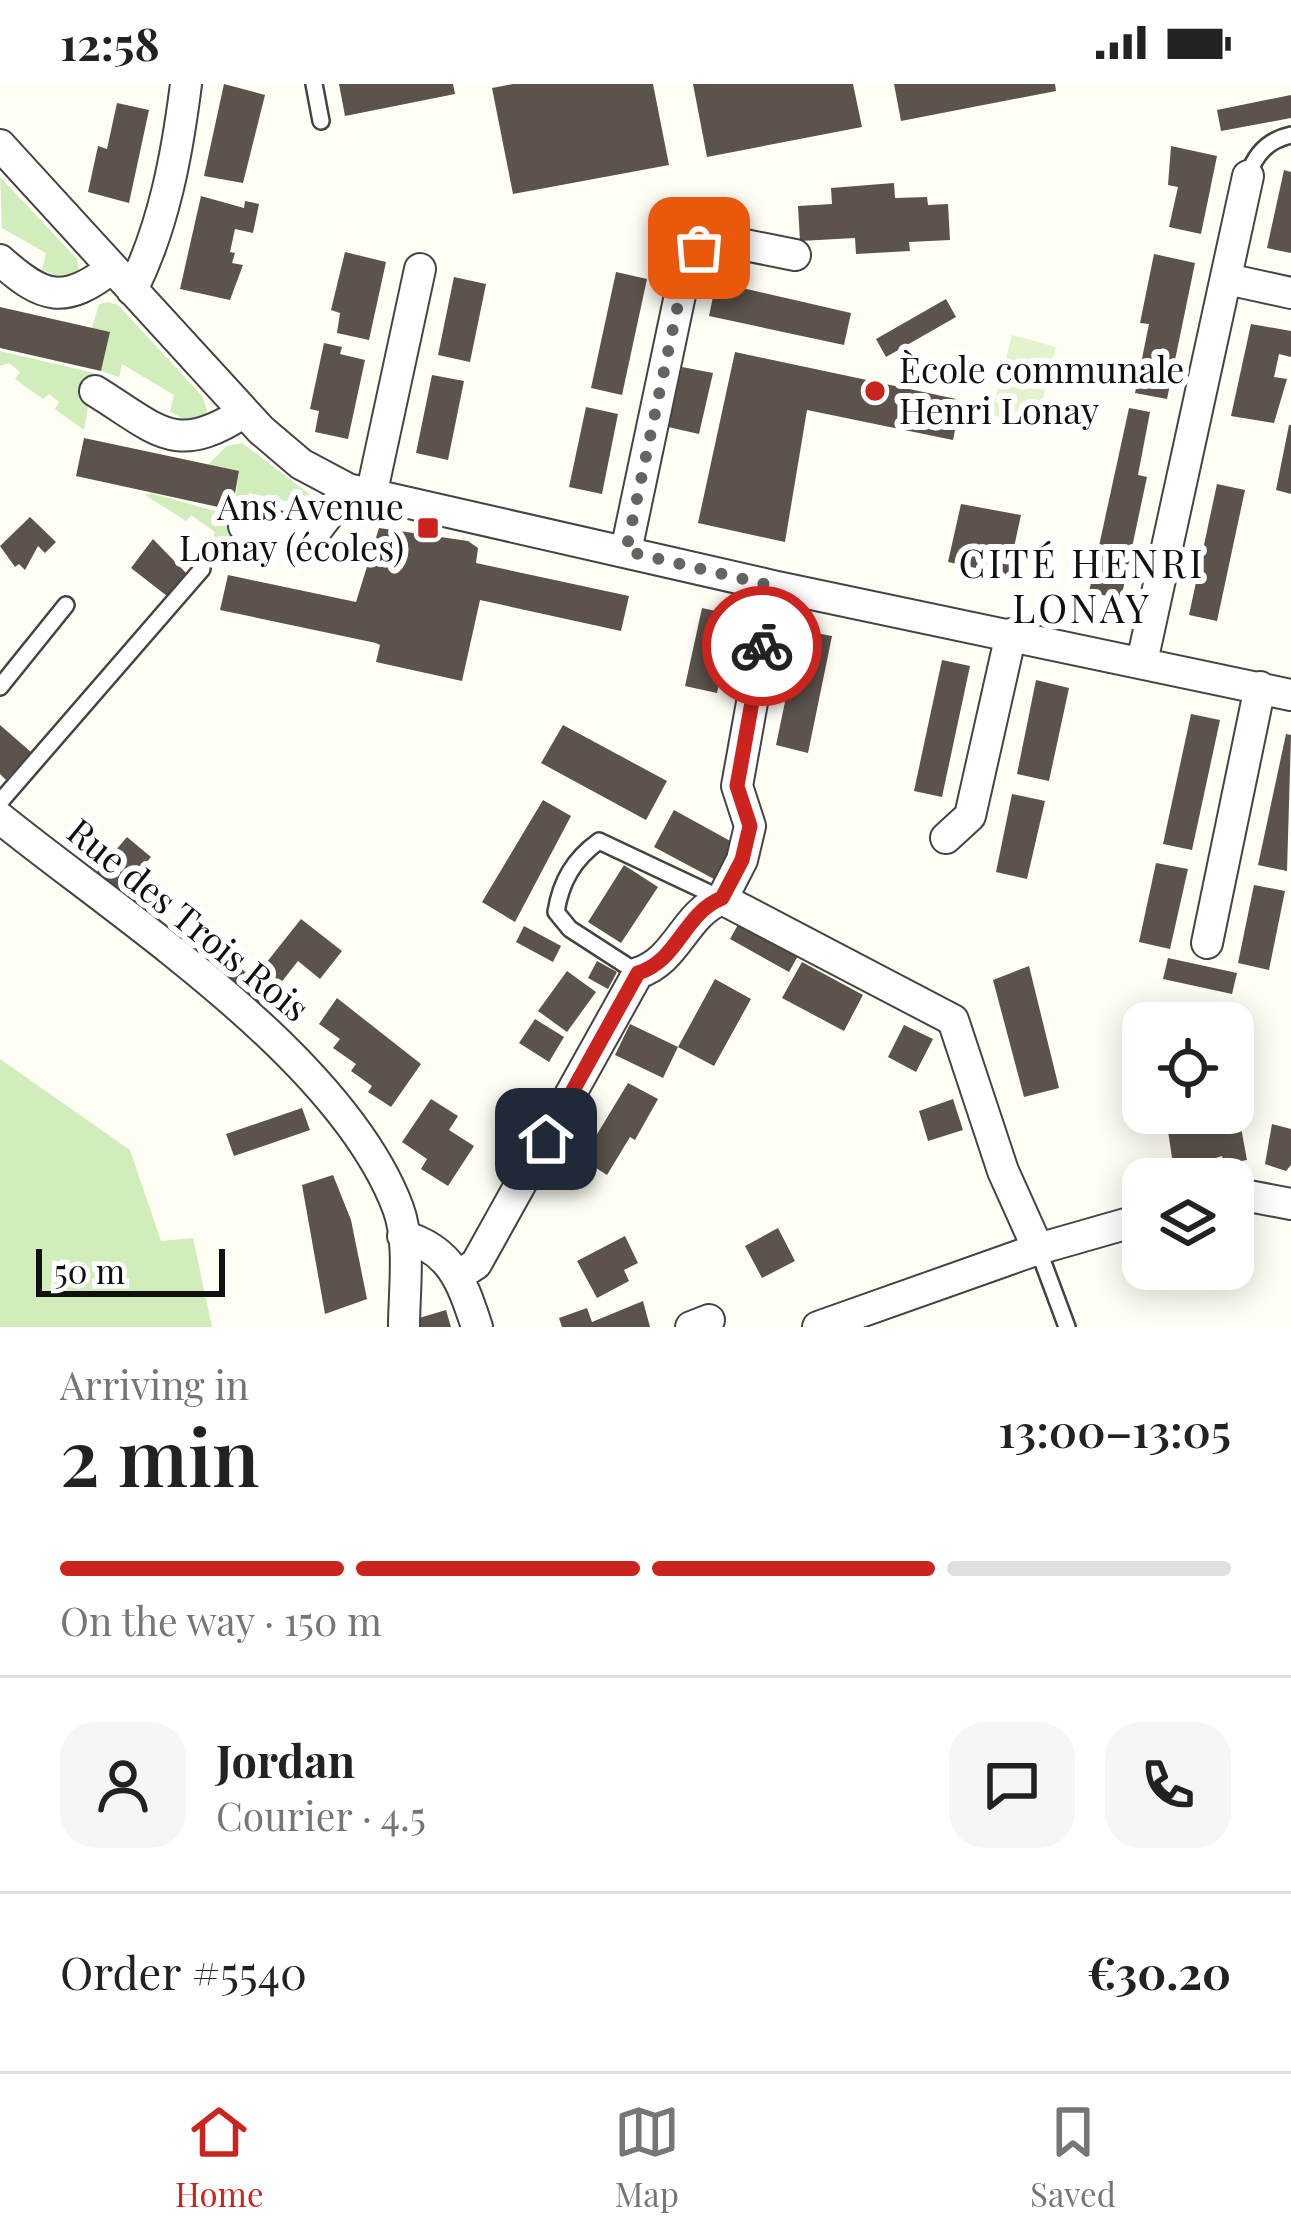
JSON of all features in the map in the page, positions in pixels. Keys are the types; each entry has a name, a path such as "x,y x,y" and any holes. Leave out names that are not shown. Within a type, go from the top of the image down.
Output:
{"street":[{"path":"0,260 23,280 60,294 122,279 152,251 179,140 186,84"},
{"path":"0,145 244,412 301,464 360,492 773,586 1291,695"},
{"path":"1142,662 1248,176"},
{"path":"626,551 680,295 699,248 716,239 795,255"},
{"path":"244,526 317,529 360,492 420,269"},
{"path":"1227,279 1291,292"},
{"path":"94,391 181,438 200,437 244,412"},
{"path":"459,1275 476,1264 638,973 662,965 701,907 722,898 742,860 750,826 737,786 773,586"},
{"path":"946,838 970,816 1011,634"},
{"path":"1207,943 1260,687"},
{"name":"Rue des Trois Rois","path":"0,818 284,1043 368,1154 401,1222"},
{"path":"722,898 952,1020 1003,1171 1038,1250"},
{"path":"1254,1197 1291,1204"},
{"path":"401,1222 436,1247 459,1275 476,1327"},
{"path":"401,1222 404,1327"},
{"path":"818,1327 1122,1225"}],"lane":[{"path":"314,84 321,121"},
{"path":"1248,176 1254,158 1267,145 1291,135"},
{"path":"0,802 202,569"},
{"path":"0,687 66,605"},
{"path":"638,973 570,929 556,912 560,886 582,853 599,841 611,844 722,898"},
{"path":"1038,1250 1067,1327"}],"green space":[{"path":"0,177 77,259 79,271 72,281 42,270 46,253 2,228"},
{"path":"99,304 118,305 202,396 207,410 203,422 192,425 170,411 174,395 122,364 119,377 101,371 110,333 92,328"},
{"path":"1012,335 1056,347 1036,426 991,415"},
{"path":"0,351 94,373 84,430 55,409 59,402 49,394 43,399 15,379 20,372 9,363 0,366"},
{"path":"242,443 312,496 314,508 304,515 304,505 249,493 241,533 232,521 239,472 208,465 227,446"},
{"path":"145,495 225,514 253,566 213,539 215,532 191,515 186,521"},
{"path":"0,1059 130,1150 161,1241 193,1238 212,1327 0,1327"}],"building":[{"path":"224,84 265,95 243,183 204,176"},
{"path":"339,84 453,84 455,94 345,116"},
{"path":"653,84 669,165 513,194 492,88"},
{"path":"693,84 853,84 862,127 707,157"},
{"path":"894,84 1055,84 1056,91 901,121"},
{"path":"1291,95 1291,118 1221,131 1217,110"},
{"path":"117,103 149,110 129,203 88,192 98,146 107,149"},
{"path":"1171,146 1217,156 1201,234 1169,227 1178,187 1168,185"},
{"path":"1284,170 1291,172 1291,253 1267,248"},
{"path":"894,183 895,198 927,197 928,205 948,204 950,240 909,242 910,251 856,254 855,238 800,241 798,206 832,204 831,188"},
{"path":"201,196 244,208 245,201 259,204 253,233 235,229 232,263 243,265 230,300 180,289"},
{"path":"345,252 386,262 369,340 337,333 340,313 331,310"},
{"path":"1154,254 1195,263 1167,399 1135,393 1149,324 1140,323"},
{"path":"616,272 647,279 622,395 591,388"},
{"path":"454,277 486,284 470,362 438,355"},
{"path":"716,282 851,313 844,345 709,316"},
{"path":"946,299 956,317 886,357 876,339"},
{"path":"0,307 110,332 101,371 0,348"},
{"path":"1251,324 1291,331 1291,357 1279,354 1274,377 1287,379 1274,423 1231,416"},
{"path":"324,343 342,347 340,354 365,360 348,439 315,432 319,411 310,409"},
{"path":"735,352 961,400 953,440 807,410 785,542 698,523"},
{"path":"682,367 713,373 699,434 668,427"},
{"path":"432,375 464,381 448,460 416,453"},
{"path":"586,407 618,414 602,494 569,487"},
{"path":"1129,408 1150,412 1138,475 1147,477 1121,599 1089,592"},
{"path":"1291,425 1291,494 1276,490"},
{"path":"84,438 239,471 232,510 76,476"},
{"path":"1217,484 1245,490 1217,621 1189,615"},
{"path":"961,504 1021,515 1008,575 948,562"},
{"path":"30,517 56,542 45,553 38,546 25,570 19,564 15,567 0,546"},
{"path":"379,528 468,541 478,548 476,563 629,596 621,631 480,600 462,681 376,662 380,645 376,643 220,610 228,575 356,602"},
{"path":"153,539 186,573 167,596 131,568"},
{"path":"702,608 734,615 717,693 685,686"},
{"path":"800,630 832,636 808,753 776,745"},
{"path":"942,660 970,666 942,797 914,791"},
{"path":"1036,680 1069,688 1049,781 1017,774"},
{"path":"1191,714 1220,720 1192,850 1163,844"},
{"path":"0,725 31,752 6,780 0,774"},
{"path":"563,725 667,781 646,820 541,763"},
{"path":"1286,734 1291,735 1287,871 1258,865"},
{"path":"1012,794 1045,801 1027,879 996,872"},
{"path":"543,800 571,816 515,922 482,902"},
{"path":"674,810 734,843 714,879 654,847"},
{"path":"127,837 151,857 129,883 137,890 144,881 161,896 140,920 91,879"},
{"path":"1156,863 1188,869 1170,949 1139,942"},
{"path":"624,865 658,887 621,943 588,922"},
{"path":"1254,885 1285,891 1269,970 1238,963"},
{"path":"301,919 342,951 320,979 298,961 259,1011 240,996"},
{"path":"740,921 799,954 789,972 730,939"},
{"path":"524,926 561,946 553,962 516,942"},
{"path":"1168,958 1237,973 1232,994 1163,979"},
{"path":"597,961 617,972 608,989 588,978"},
{"path":"233,962 248,974 236,990 221,978"},
{"path":"802,962 863,995 844,1031 782,998"},
{"path":"1029,966 1059,1088 1024,1097 993,980"},
{"path":"567,971 596,992 567,1032 538,1011"},
{"path":"715,979 751,999 714,1066 678,1047"},
{"path":"337,998 421,1064 391,1107 368,1092 372,1086 351,1071 356,1064 333,1048 340,1039 319,1024"},
{"path":"535,1019 564,1037 549,1062 519,1043"},
{"path":"630,1024 678,1047 663,1078 615,1055"},
{"path":"904,1025 933,1039 916,1072 888,1057"},
{"path":"628,1083 658,1099 635,1140 630,1137 607,1175 582,1159"},
{"path":"431,1099 458,1116 449,1130 474,1146 448,1186 421,1169 427,1159 402,1142"},
{"path":"953,1099 963,1130 928,1141 919,1111"},
{"path":"302,1108 310,1130 234,1156 226,1134"},
{"path":"1272,1124 1291,1129 1291,1165 1286,1171 1265,1164"},
{"path":"1168,1134 1242,1134 1247,1158 1222,1156 1172,1158"},
{"path":"333,1175 351,1220 367,1299 325,1314 302,1185"},
{"path":"778,1228 795,1261 762,1278 745,1246"},
{"path":"625,1236 638,1263 624,1270 629,1281 597,1298 577,1261"},
{"path":"643,1301 650,1327 562,1327 559,1318 587,1308 592,1322"},
{"path":"446,1310 451,1327 421,1327 419,1318"}],"way so far":[{"path":"699,248 680,295 626,551 773,586 762,646"}],"place":[{"name":"Ècole communale Henri Lonay","path":"875,391"},
{"name":"Ans Avenue Lonay (écoles)","path":"428,528"}],"district":[{"name":"CITÉ HENRI LONAY","path":"1082,586"}],"route":[{"path":"546,1139 638,973 662,965 701,907 722,898 742,860 750,826 737,786 762,646"}]}
